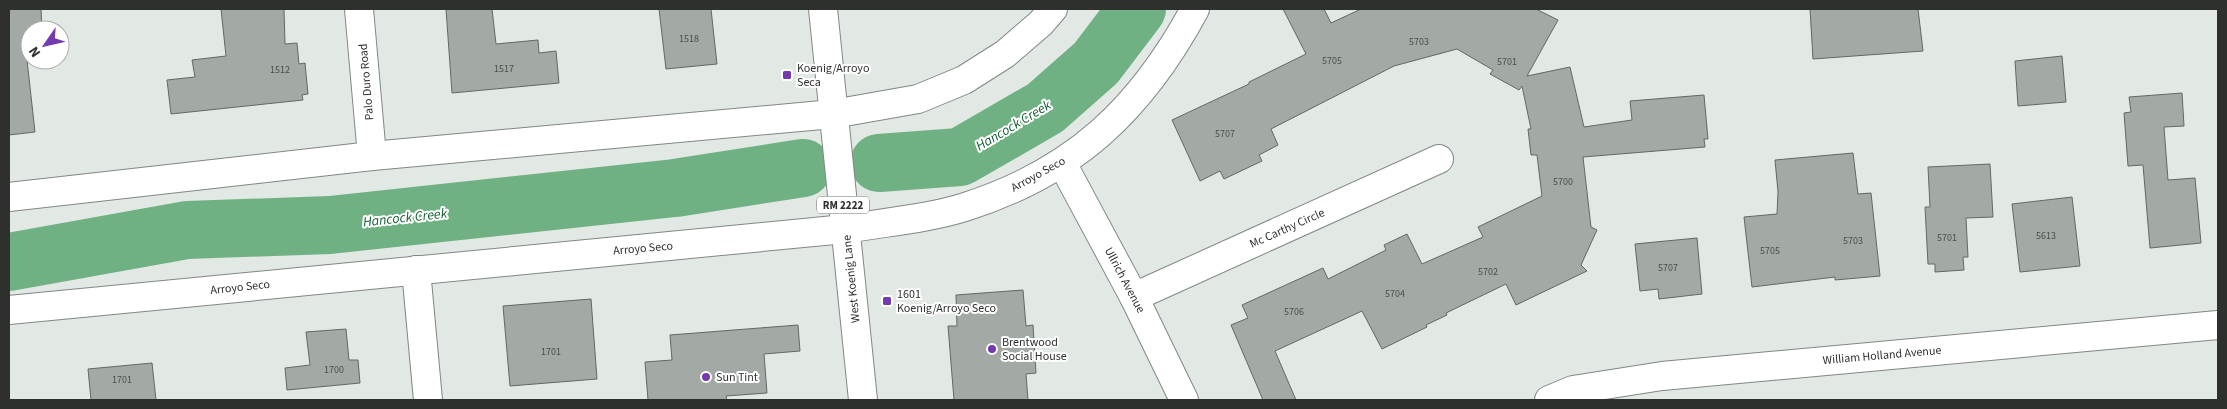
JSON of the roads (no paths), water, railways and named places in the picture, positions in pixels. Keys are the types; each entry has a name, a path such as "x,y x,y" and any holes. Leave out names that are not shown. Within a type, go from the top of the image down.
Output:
{"street":[{"name":"Palo Duro Road","path":"359,9 372,156"},
{"name":"West Koenig Lane","path":"823,9 863,400"},
{"path":"9,197 372,156 833,114 918,99 964,80 1005,54 1041,23 1053,9"},
{"name":"Arroyo Seco","path":"9,310 845,229 917,218 964,207 1011,190 1062,163 1100,134 1140,94 1176,45 1195,9"},
{"name":"Mc Carthy Circle","path":"1134,296 1439,159"},
{"name":"Ullrich Avenue","path":"1062,163 1134,296 1184,400"},
{"path":"416,270 428,400"},
{"name":"William Holland Avenue","path":"1549,400 1573,390 1662,376 2218,324"}],"waterway":[{"name":"Hancock Creek","path":"879,163 960,157 1045,108 1096,63 1137,9"},
{"name":"Hancock Creek","path":"9,262 187,230 330,225 675,188 803,168"}],"place":[{"name":"Koenig/Arroyo Seca","path":"787,75"},
{"name":"1601 Koenig/Arroyo Seco","path":"887,301"},
{"name":"Brentwood Social House","path":"992,349"},
{"name":"Sun Tint","path":"706,377"}]}
